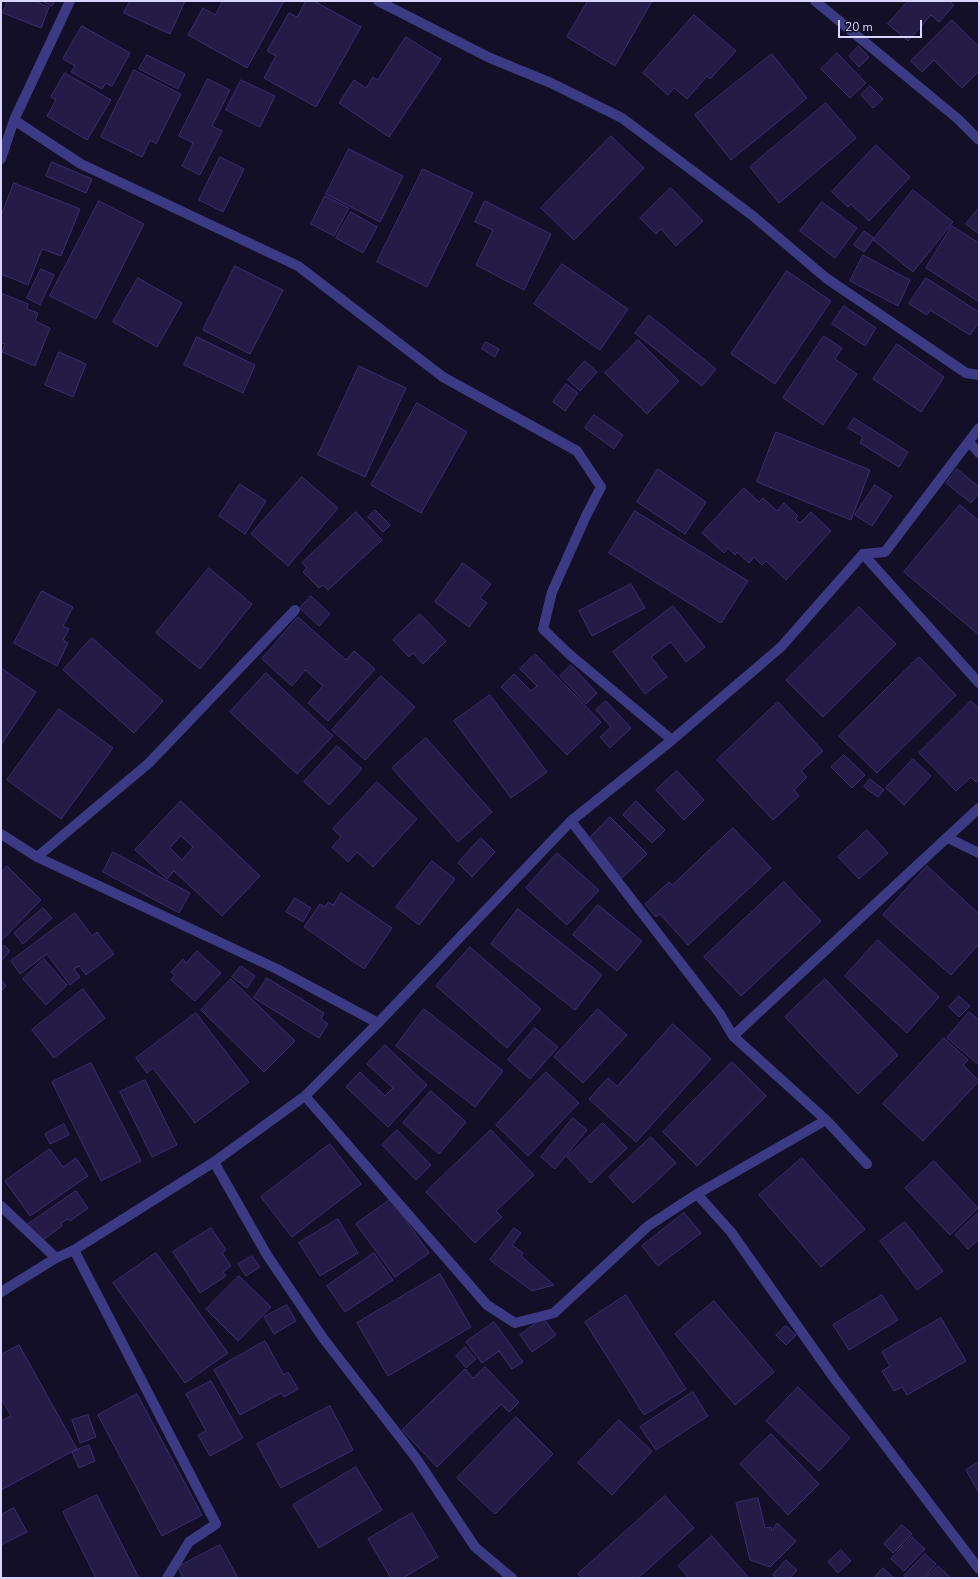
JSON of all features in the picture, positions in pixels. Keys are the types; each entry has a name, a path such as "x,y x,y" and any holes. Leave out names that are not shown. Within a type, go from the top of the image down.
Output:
{"street":[{"path":"1,159 14,120 70,1"},
{"path":"378,1 490,58 551,83 622,118 753,216 826,278 966,373 979,374"},
{"path":"815,1 958,119 979,140"},
{"path":"14,120 81,164 298,266 443,377 577,451 601,487 586,516 552,592 544,629 569,654 672,740"},
{"path":"1,1292 56,1258 74,1250 214,1162 305,1096 378,1024 571,821 672,740 781,648 862,554 885,552 979,428"},
{"path":"969,442 979,453"},
{"path":"862,554 979,683"},
{"path":"37,858 149,763 295,610"},
{"path":"733,1036 979,808"},
{"path":"571,821 720,1014 733,1036 826,1120 867,1164"},
{"path":"1,834 37,858 277,969 378,1024"},
{"path":"948,838 979,853"},
{"path":"305,1096 487,1305 515,1323 554,1313 648,1226 697,1194 826,1120"},
{"path":"214,1162 267,1255 323,1338 416,1458 475,1547 512,1578"},
{"path":"697,1194 731,1232 834,1378 979,1569"},
{"path":"1,1206 56,1258"},
{"path":"74,1250 216,1524 189,1542 167,1578"}],"building":[{"path":"8,1 34,1 49,7 41,28 3,13"},
{"path":"42,1 55,1 52,6"},
{"path":"130,1 185,1 170,34 124,13"},
{"path":"223,1 284,1 247,68 188,35 203,8 215,15"},
{"path":"306,1 314,1 361,27 316,107 264,78 276,56 267,51 289,13 297,17"},
{"path":"588,1 652,1 615,66 567,37"},
{"path":"908,1 949,1 954,5 939,22 931,15 908,41 888,24"},
{"path":"694,15 736,51 710,79 707,76 687,99 674,88 668,95 643,73"},
{"path":"952,20 979,47 979,71 962,88 934,60 922,72 911,61"},
{"path":"82,26 130,53 112,86 106,83 102,89 71,72 75,66 63,59"},
{"path":"406,37 441,59 389,137 339,103 354,80 366,88 373,77 377,80"},
{"path":"859,46 869,57 859,67 849,56"},
{"path":"837,53 866,83 850,98 821,69"},
{"path":"772,54 807,98 731,160 695,115"},
{"path":"147,55 185,74 178,89 139,69"},
{"path":"134,70 181,94 156,144 150,140 142,157 101,137"},
{"path":"65,73 111,100 87,140 47,116 56,100 51,97"},
{"path":"208,79 230,90 212,126 222,131 200,175 182,166 193,143 179,136"},
{"path":"241,80 275,96 260,127 226,110"},
{"path":"870,86 883,99 873,108 861,95"},
{"path":"826,103 856,138 779,203 750,167"},
{"path":"611,136 644,168 574,240 541,208"},
{"path":"876,145 910,177 869,221 851,204 848,207 832,192"},
{"path":"349,149 403,176 380,222 326,194"},
{"path":"220,157 244,169 223,212 199,200"},
{"path":"52,162 92,179 86,193 46,176"},
{"path":"423,169 473,193 427,287 377,262"},
{"path":"14,183 80,209 61,256 42,249 28,285 1,274 1,216"},
{"path":"671,188 703,221 676,246 661,229 656,234 640,218"},
{"path":"913,190 953,222 913,272 873,240"},
{"path":"325,196 349,208 334,236 311,224"},
{"path":"99,201 144,224 96,319 50,296"},
{"path":"485,201 551,234 524,290 476,265 493,230 475,222"},
{"path":"822,202 857,228 835,258 800,231"},
{"path":"979,208 979,234 966,224"},
{"path":"351,212 377,227 363,253 336,238"},
{"path":"952,226 979,243 979,302 926,268"},
{"path":"864,231 874,238 864,252 854,245"},
{"path":"863,255 910,280 898,306 850,281"},
{"path":"562,264 628,309 600,350 534,304"},
{"path":"235,266 283,290 250,354 203,330"},
{"path":"41,269 54,275 40,305 27,298"},
{"path":"787,271 831,301 775,384 731,354"},
{"path":"138,278 182,303 157,347 113,322"},
{"path":"926,278 979,312 979,322 970,335 930,310 927,315 909,304"},
{"path":"1,293 28,304 27,309 38,313 35,321 50,328 35,366 2,352 5,344 1,343"},
{"path":"844,306 876,328 865,346 832,324"},
{"path":"649,315 716,369 702,386 635,333"},
{"path":"824,336 842,348 835,359 857,374 823,425 783,398"},
{"path":"197,337 255,365 243,393 184,365"},
{"path":"638,340 679,381 647,414 605,373"},
{"path":"486,342 499,349 495,357 482,349"},
{"path":"897,344 944,377 921,412 873,379"},
{"path":"59,352 86,364 73,397 45,385"},
{"path":"585,361 597,372 580,391 568,380"},
{"path":"359,366 406,388 365,477 318,455"},
{"path":"566,384 578,393 565,411 553,402"},
{"path":"417,403 467,432 421,513 371,485"},
{"path":"594,415 623,435 614,449 585,428"},
{"path":"854,418 908,452 899,467 860,443 863,437 848,428"},
{"path":"776,432 870,470 851,520 757,482"},
{"path":"658,469 706,502 685,534 637,502"},
{"path":"957,469 979,487 979,493 971,503 946,483"},
{"path":"302,477 338,508 288,566 251,534"},
{"path":"240,484 266,501 245,534 219,516"},
{"path":"875,485 892,496 872,526 855,515"},
{"path":"744,488 759,502 763,498 777,511 784,503 798,516 795,519 800,523 811,512 831,531 786,580 766,561 762,565 754,557 749,563 737,552 735,555 728,548 724,553 702,533"},
{"path":"960,505 979,521 979,635 904,572"},
{"path":"375,510 390,525 383,532 368,517"},
{"path":"635,511 748,581 721,623 609,553"},
{"path":"356,512 382,540 328,590 323,585 319,588 303,572 307,568 302,563"},
{"path":"463,563 491,584 480,598 487,603 469,627 435,602"},
{"path":"209,568 252,604 200,669 156,633"},
{"path":"631,584 645,608 592,636 579,611"},
{"path":"42,591 73,607 63,626 69,629 63,640 68,643 57,666 14,643"},
{"path":"311,596 330,614 319,626 300,608"},
{"path":"673,606 705,647 686,662 671,642 651,657 667,677 645,694 613,652"},
{"path":"859,607 896,644 823,717 786,680"},
{"path":"420,614 446,641 423,664 413,653 409,657 393,640"},
{"path":"298,617 346,660 354,651 375,669 328,721 308,703 323,686 305,670 292,686 262,659"},
{"path":"92,638 163,701 134,733 63,670"},
{"path":"535,654 601,722 567,755 501,687 514,674 531,691 537,686 520,669"},
{"path":"919,657 956,695 877,773 839,736"},
{"path":"571,665 597,693 586,704 560,676"},
{"path":"1,668 36,692 1,745"},
{"path":"266,673 333,736 297,774 230,712"},
{"path":"381,676 415,707 365,760 332,730"},
{"path":"490,695 547,772 511,798 454,721"},
{"path":"606,701 631,728 610,748 600,737 611,727 596,710"},
{"path":"971,701 979,709 979,779 976,782 971,777 956,791 919,753"},
{"path":"778,702 823,751 801,771 807,777 794,790 799,796 773,820 717,760"},
{"path":"59,709 113,748 61,819 7,780"},
{"path":"426,738 492,812 458,842 392,768"},
{"path":"337,746 362,769 329,805 304,782"},
{"path":"844,755 865,775 852,788 831,767"},
{"path":"913,759 931,776 904,805 886,788"},
{"path":"677,771 704,800 684,820 656,790"},
{"path":"870,779 884,790 878,797 864,787"},
{"path":"377,782 417,819 373,867 357,852 348,862 332,847 341,837 333,829"},
{"path":"181,801 260,876 222,916 174,871 167,879 135,850","holes":["181,836 193,847 182,860 170,848"]},
{"path":"636,801 665,830 652,843 623,815"},
{"path":"610,817 647,854 621,879 585,843"},
{"path":"733,828 771,868 688,945 660,914 656,917 645,904 669,882 672,885"},
{"path":"867,830 888,853 859,879 838,857"},
{"path":"481,838 495,852 472,877 458,863"},
{"path":"113,852 190,893 179,913 103,872"},
{"path":"557,853 599,890 567,925 526,888"},
{"path":"432,861 455,879 419,925 396,907"},
{"path":"7,866 41,900 1,941 1,872"},
{"path":"927,866 979,914 979,944 951,975 883,915"},
{"path":"784,882 821,921 741,996 704,957"},
{"path":"341,893 392,928 364,969 304,927 320,904 325,907 328,902 333,905"},
{"path":"295,898 311,908 303,922 286,912"},
{"path":"598,905 642,941 617,971 573,935"},
{"path":"43,908 52,918 23,944 14,933"},
{"path":"518,909 602,975 575,1010 491,944"},
{"path":"75,913 92,936 97,932 114,954 86,975 79,966 74,969 80,977 70,985 47,954 20,974 11,961"},
{"path":"878,940 939,997 907,1033 845,976"},
{"path":"4,945 10,951 1,961 1,948"},
{"path":"470,947 541,1009 507,1048 436,986"},
{"path":"197,951 221,973 195,1001 171,980 175,975 171,972 183,959 186,963"},
{"path":"44,959 67,985 46,1005 23,979"},
{"path":"241,966 255,976 247,988 232,977"},
{"path":"267,978 324,1013 321,1019 328,1024 319,1038 254,998"},
{"path":"231,979 295,1041 264,1072 201,1010"},
{"path":"825,979 898,1055 858,1094 785,1017"},
{"path":"1,980 6,986 1,991"},
{"path":"83,989 105,1018 54,1058 32,1030"},
{"path":"959,996 970,1006 959,1017 949,1007"},
{"path":"424,1009 503,1071 475,1107 396,1046"},
{"path":"598,1009 627,1035 583,1083 554,1057"},
{"path":"969,1012 979,1020 979,1065 947,1038"},
{"path":"196,1013 249,1082 195,1123 153,1068 147,1073 136,1058"},
{"path":"673,1024 711,1059 636,1142 589,1099 608,1078 617,1086"},
{"path":"535,1028 558,1047 530,1079 508,1060"},
{"path":"944,1038 968,1060 963,1065 979,1081 923,1141 883,1104"},
{"path":"385,1045 427,1085 388,1127 346,1087 360,1072 385,1096 393,1088 367,1064"},
{"path":"732,1062 766,1096 697,1166 663,1132"},
{"path":"91,1063 141,1161 101,1181 52,1082"},
{"path":"546,1072 579,1103 528,1156 496,1125"},
{"path":"145,1080 177,1145 152,1157 120,1092"},
{"path":"431,1091 466,1122 439,1154 403,1123"},
{"path":"573,1118 587,1130 555,1169 541,1157"},
{"path":"603,1123 627,1148 591,1183 567,1157"},
{"path":"64,1124 69,1135 50,1144 45,1134"},
{"path":"397,1130 431,1165 416,1180 382,1145"},
{"path":"491,1130 534,1175 496,1211 502,1217 475,1243 426,1192"},
{"path":"651,1137 676,1163 633,1203 609,1177"},
{"path":"330,1144 361,1184 292,1237 261,1197"},
{"path":"50,1149 63,1167 76,1158 88,1176 30,1216 5,1181"},
{"path":"802,1158 865,1229 821,1267 759,1195"},
{"path":"934,1161 978,1208 950,1235 905,1188"},
{"path":"76,1191 88,1208 70,1221 68,1219 61,1223 62,1226 40,1242 27,1225"},
{"path":"391,1199 429,1253 395,1277 356,1224"},
{"path":"684,1213 701,1233 658,1266 642,1246"},
{"path":"978,1213 979,1239 968,1249 955,1235"},
{"path":"338,1219 358,1253 320,1276 299,1243"},
{"path":"905,1222 943,1271 917,1290 880,1241"},
{"path":"211,1228 226,1250 222,1253 231,1266 223,1272 226,1276 200,1293 173,1252"},
{"path":"514,1228 521,1233 512,1245 523,1253 521,1256 554,1285 532,1291 490,1260"},
{"path":"156,1253 228,1353 185,1383 113,1283"},
{"path":"374,1253 393,1280 345,1312 327,1286"},
{"path":"252,1256 260,1267 246,1276 238,1264"},
{"path":"440,1274 471,1327 388,1376 357,1323"},
{"path":"239,1276 271,1307 238,1341 206,1309"},
{"path":"626,1295 686,1389 644,1415 585,1322"},
{"path":"882,1295 898,1320 849,1350 833,1325"},
{"path":"714,1301 774,1372 735,1405 675,1334"},
{"path":"287,1305 296,1321 274,1334 264,1317"},
{"path":"543,1318 556,1335 532,1352 520,1335"},
{"path":"941,1318 966,1361 907,1395 902,1387 894,1391 882,1371 890,1366 882,1352"},
{"path":"494,1322 523,1362 512,1369 499,1351 482,1363 466,1342"},
{"path":"786,1326 796,1335 786,1345 776,1335"},
{"path":"265,1341 284,1375 288,1372 298,1389 284,1397 281,1393 240,1415 214,1370"},
{"path":"19,1345 77,1449 1,1490 1,1421 11,1416 1,1398 1,1355"},
{"path":"465,1347 476,1359 466,1368 456,1356"},
{"path":"485,1367 519,1402 509,1412 501,1404 437,1467 402,1430 465,1369 473,1378"},
{"path":"211,1381 243,1438 210,1456 198,1435 206,1431 186,1394"},
{"path":"798,1387 850,1438 819,1471 766,1421"},
{"path":"693,1392 708,1416 656,1450 640,1427"},
{"path":"137,1394 202,1515 162,1536 98,1415"},
{"path":"330,1406 353,1450 281,1488 257,1444"},
{"path":"88,1415 96,1437 80,1443 72,1420"},
{"path":"516,1417 553,1454 495,1514 457,1478"},
{"path":"619,1420 652,1451 612,1495 578,1463"},
{"path":"771,1434 819,1484 788,1515 740,1464"},
{"path":"89,1445 95,1461 79,1468 72,1452"},
{"path":"979,1462 979,1493 966,1470"},
{"path":"356,1467 382,1510 319,1548 293,1505"},
{"path":"97,1495 139,1578 96,1578 63,1512"},
{"path":"665,1496 694,1528 638,1578 582,1578 578,1574"},
{"path":"758,1498 765,1528 771,1527 772,1531 777,1523 796,1541 770,1567 750,1560 736,1503"},
{"path":"14,1508 27,1532 1,1545 1,1515"},
{"path":"412,1513 438,1557 403,1578 391,1578 368,1539"},
{"path":"902,1525 912,1534 893,1553 884,1544"},
{"path":"712,1536 749,1578 689,1578 678,1566"},
{"path":"912,1537 925,1549 904,1571 891,1559"},
{"path":"220,1545 238,1578 183,1578 178,1567"},
{"path":"841,1550 851,1561 838,1573 828,1562"},
{"path":"925,1554 936,1564 924,1578 906,1578 904,1576"},
{"path":"786,1560 797,1570 790,1578 777,1578 773,1575"},
{"path":"938,1566 951,1578 926,1578"},
{"path":"883,1568 894,1578 874,1578"}]}
